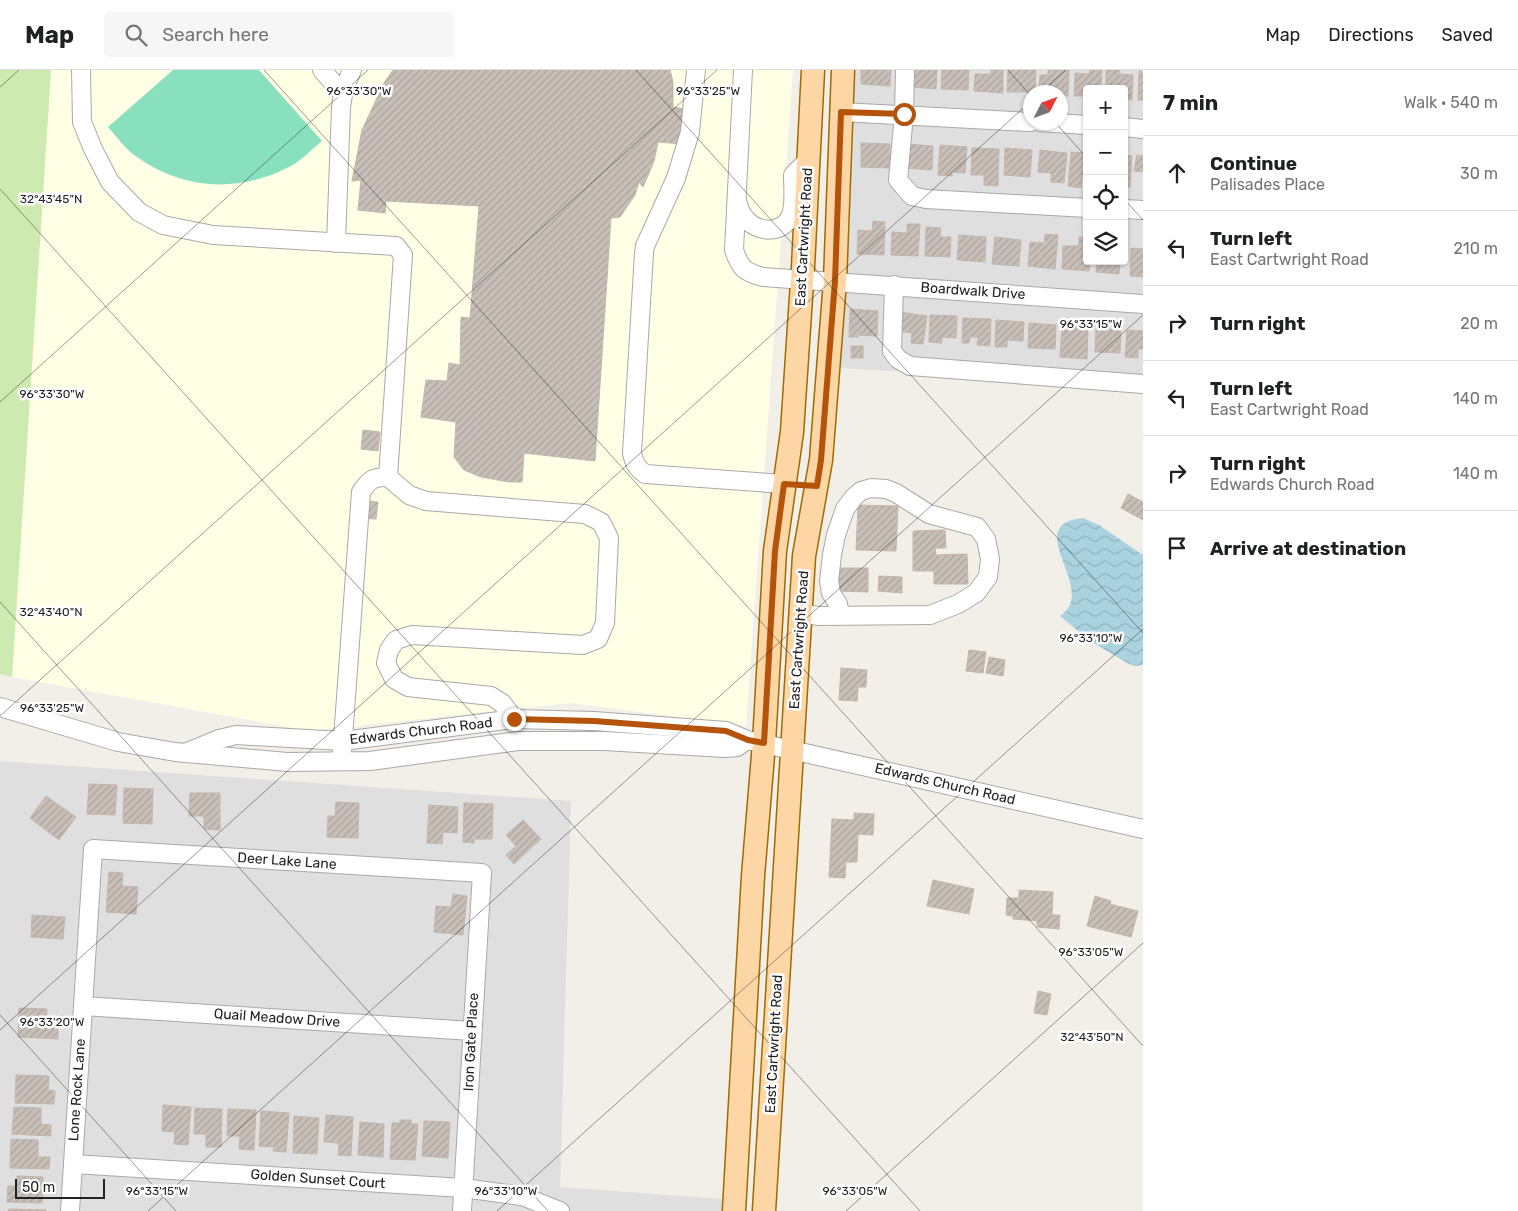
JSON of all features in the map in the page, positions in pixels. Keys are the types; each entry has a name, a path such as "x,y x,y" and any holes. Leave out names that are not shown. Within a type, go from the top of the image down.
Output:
{"main road":[{"name":"East Cartwright Road","path":"734,1211 753,886 756,741 775,551 792,432 813,70"},
{"name":"East Cartwright Road","path":"764,1211 804,556 821,460 835,281 844,70"},
{"path":"784,484 817,486"}],"street":[{"path":"81,70 82,122 93,149 110,182 139,212 163,224 213,235 396,246 403,255 388,477"},
{"path":"322,70 343,94"},
{"path":"336,243 341,107 343,94 352,70"},
{"path":"696,70 690,132 676,178 645,246 632,453 638,469 645,474 784,484"},
{"name":"Boardwalk Drive","path":"743,70 734,250 739,264 749,273 763,277 802,278 1143,304"},
{"path":"905,70 904,114 898,180 912,196 926,200 1083,208"},
{"path":"841,112 1023,122"},
{"path":"1068,124 1083,125"},
{"path":"1128,128 1143,128"},
{"path":"736,198 740,210 750,224 767,230 783,225 792,213 793,175 808,160"},
{"path":"1128,210 1143,210"},
{"path":"894,285 892,352 898,359 910,366 1143,384"},
{"path":"342,761 361,492 368,482 376,477 388,477 409,495 426,501 585,514 601,522 609,538 605,623 598,638 583,645 412,635 396,640 389,650 386,663 394,679 408,687 492,696 502,703 514,719"},
{"path":"800,614 820,616 840,616 930,614 958,604 976,593 988,577 990,559 986,539 977,527 929,514 896,493 872,488 861,492 854,497 845,509 836,535 832,555 829,582 831,593 838,604 840,616"},
{"name":"Edwards Church Road","path":"1,710 118,742 185,753 287,762 370,761 518,741 604,741 725,748 737,747 756,741"},
{"name":"Edwards Church Road","path":"185,753 219,739 236,735 343,742 514,719 594,721 726,731 792,750 1143,828"},
{"name":"Deer Lake Lane","path":"93,849 482,873"},
{"name":"Lone Rock Lane","path":"70,1211 93,849"},
{"name":"Iron Gate Place","path":"462,1211 482,873"},
{"name":"Quail Meadow Drive","path":"83,1006 472,1031"},
{"name":"Golden Sunset Court","path":"73,1164 463,1188 522,1196 560,1211"}],"shaded area":[{"path":"51,70 793,70 746,726 570,703 309,731 12,677"},
{"path":"855,70 1143,70 1143,386 839,368"},
{"path":"0,761 571,801 560,1187 723,1199 723,1211 0,1211"}],"green space":[{"path":"0,70 51,70 12,677 0,674"},
{"path":"173,70 259,70 322,141 293,165 251,181 231,184 192,182 155,168 129,151 108,127"}],"water":[{"path":"1083,518 1099,525 1143,555 1143,665 1135,666 1127,663 1090,641 1060,616 1070,605 1072,591 1058,545 1058,532 1065,523"}],"building":[{"path":"393,70 670,70 673,82 673,107 684,109 682,144 658,142 654,161 643,187 639,182 635,195 620,217 611,218 595,461 524,453 522,482 509,482 481,477 464,470 454,457 456,422 421,417 426,380 447,381 449,363 460,365 461,317 470,318 479,206 386,201 385,213 358,210 361,180 352,181 362,130 384,83"},
{"path":"861,70 891,70 890,86 861,84"},
{"path":"910,70 937,70 936,89 910,87"},
{"path":"942,70 969,70 968,90 941,89"},
{"path":"991,70 1003,70 1003,93 974,91 975,74 991,74"},
{"path":"1008,70 1036,70 1035,85 1023,85 1023,92 1007,92"},
{"path":"1048,70 1069,70 1068,96 1068,85 1039,85 1040,75 1048,75"},
{"path":"1090,70 1102,70 1101,85 1083,85 1083,96 1074,96 1075,73 1089,74"},
{"path":"1106,70 1120,70 1119,74 1133,75 1132,100 1128,100 1128,85 1106,85"},
{"path":"1139,71 1143,72 1143,100 1138,100"},
{"path":"861,143 890,144 889,168 861,167"},
{"path":"905,144 933,146 932,170 904,168"},
{"path":"940,145 967,147 965,173 952,172 952,176 938,175"},
{"path":"972,148 999,149 998,186 984,185 984,175 971,175"},
{"path":"1005,148 1032,150 1030,177 1004,175"},
{"path":"1040,150 1067,153 1064,183 1051,182 1051,173 1038,172"},
{"path":"1071,152 1083,153 1081,188 1068,186"},
{"path":"1137,155 1143,156 1143,172 1134,171"},
{"path":"1128,156 1132,156 1130,187 1128,187"},
{"path":"873,221 885,222 884,255 857,254 858,230 872,231"},
{"path":"907,224 920,224 918,256 891,255 892,232 907,233"},
{"path":"926,227 941,228 940,237 951,237 950,257 925,256"},
{"path":"1045,234 1058,235 1055,269 1028,266 1030,242 1044,243"},
{"path":"959,235 986,237 985,262 957,260"},
{"path":"995,237 1021,240 1019,266 992,264"},
{"path":"1079,237 1083,238 1083,265 1090,265 1089,271 1062,269 1063,246 1079,246"},
{"path":"1131,248 1143,249 1143,277 1130,276"},
{"path":"1097,265 1120,265 1119,274 1096,272"},
{"path":"850,309 878,311 877,336 859,335 858,337 849,337"},
{"path":"899,312 927,316 923,344 911,343 912,333 896,331"},
{"path":"930,315 957,316 956,338 942,337 942,343 929,342"},
{"path":"963,318 991,319 990,346 977,345 978,337 970,337 969,343 962,343"},
{"path":"996,320 1024,322 1023,341 1007,340 1007,347 995,347"},
{"path":"1029,323 1056,325 1055,349 1028,348"},
{"path":"1062,325 1088,326 1087,359 1060,357"},
{"path":"1096,328 1121,330 1120,353 1095,352"},
{"path":"1127,330 1143,331 1143,349 1138,349 1138,358 1125,357"},
{"path":"851,346 863,346 863,358 851,358"},
{"path":"363,430 380,432 378,451 361,449"},
{"path":"1128,494 1143,502 1143,520 1121,508"},
{"path":"359,500 378,502 376,519 358,518"},
{"path":"858,505 898,506 896,551 856,550"},
{"path":"945,530 946,548 935,548 936,555 967,554 968,584 934,584 934,571 913,571 913,531"},
{"path":"835,568 868,568 868,592 835,591"},
{"path":"879,576 902,577 902,593 878,591"},
{"path":"969,650 986,652 983,673 966,671"},
{"path":"989,657 1005,660 1003,676 986,673"},
{"path":"841,668 867,670 866,687 858,687 857,701 839,700"},
{"path":"89,784 117,785 115,815 87,814"},
{"path":"124,788 153,789 152,824 123,823"},
{"path":"190,793 220,793 220,830 204,829 204,816 189,816"},
{"path":"46,796 76,817 59,840 30,818"},
{"path":"336,802 359,803 358,838 327,837 328,816 335,816"},
{"path":"464,803 493,804 492,839 474,839 474,843 463,842"},
{"path":"429,805 458,807 457,833 443,832 442,844 427,843"},
{"path":"854,813 874,814 873,835 858,834 857,862 846,862 845,878 829,877 832,819 854,820"},
{"path":"523,820 541,839 514,864 506,855 516,846 506,835"},
{"path":"109,872 123,873 122,886 138,887 136,914 106,912"},
{"path":"933,880 974,889 969,914 927,906"},
{"path":"1019,890 1053,892 1052,915 1060,915 1059,929 1037,927 1037,921 1013,919 1013,916 1006,915 1007,898 1019,898"},
{"path":"453,894 467,896 463,935 434,932 436,906 451,907"},
{"path":"1095,896 1111,901 1110,904 1138,911 1131,937 1087,926"},
{"path":"32,915 65,917 63,939 31,937"},
{"path":"1038,991 1051,994 1047,1015 1034,1013"},
{"path":"19,1008 47,1009 46,1027 58,1028 58,1039 18,1037"},
{"path":"16,1075 49,1076 48,1090 55,1091 54,1104 15,1103"},
{"path":"163,1105 191,1107 188,1145 174,1144 175,1132 162,1131"},
{"path":"14,1107 41,1108 41,1124 51,1125 51,1136 12,1134"},
{"path":"195,1108 222,1109 221,1147 206,1147 206,1134 194,1134"},
{"path":"228,1109 256,1110 254,1150 239,1149 240,1136 227,1136"},
{"path":"261,1111 289,1113 286,1152 273,1151 274,1147 259,1146"},
{"path":"326,1115 353,1117 351,1156 338,1155 339,1143 324,1142"},
{"path":"294,1116 319,1118 317,1154 293,1153"},
{"path":"400,1120 411,1120 411,1124 418,1124 415,1160 390,1159 392,1123 400,1123"},
{"path":"424,1121 450,1122 448,1158 422,1156"},
{"path":"360,1122 384,1124 383,1157 358,1155"},
{"path":"11,1139 38,1140 38,1157 50,1157 49,1169 10,1168"},
{"path":"17,1176 43,1177 42,1203 7,1202 8,1186 17,1186"},
{"path":"9,1209 46,1210 46,1211 8,1211"}],"route":[{"path":"514,719 594,721 726,731 748,740 764,743 775,551 784,484 817,486 821,460 835,281 841,112 904,114"}]}
